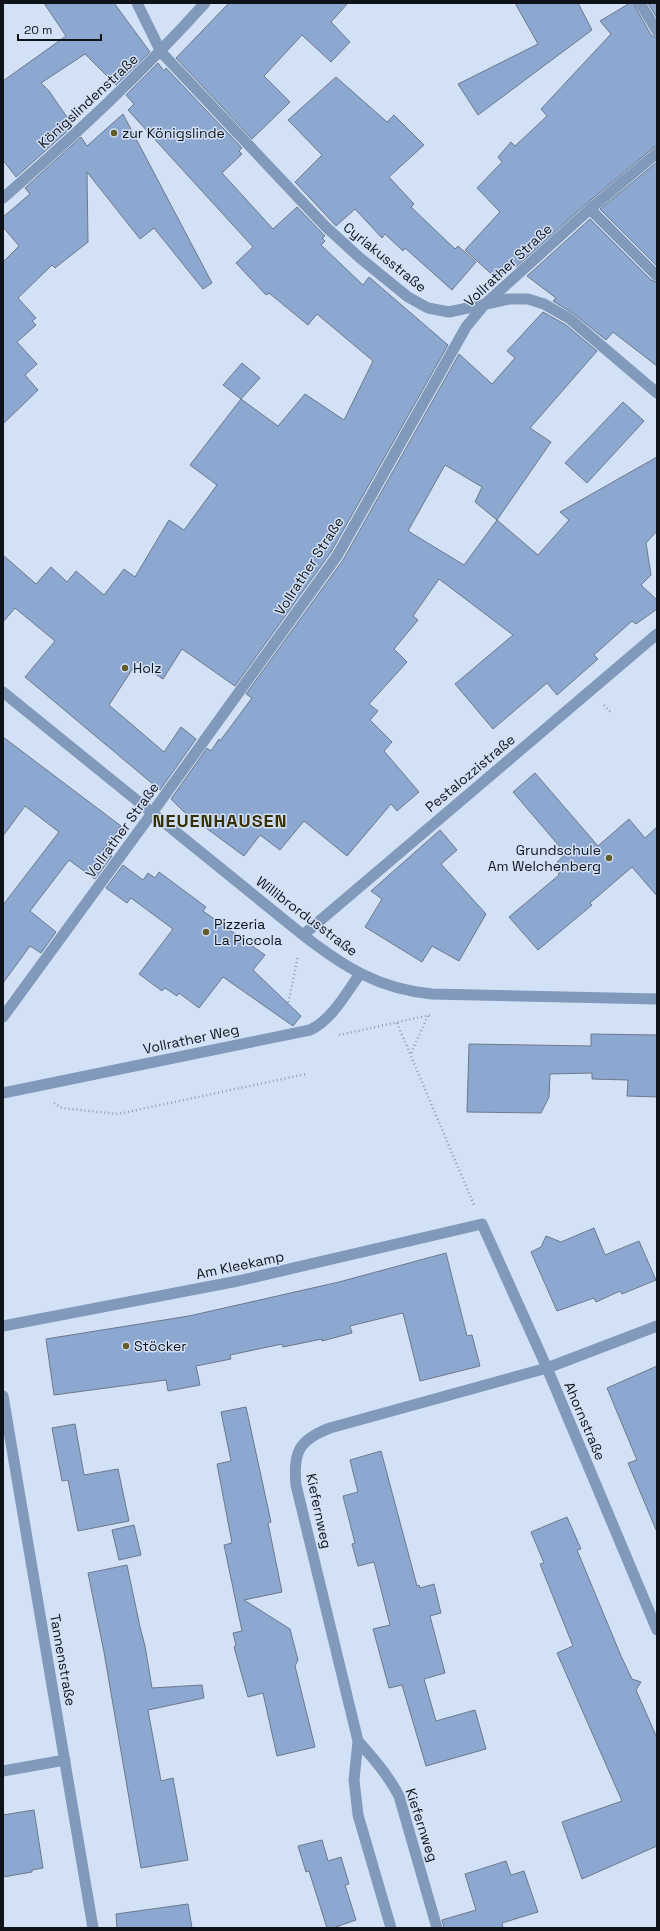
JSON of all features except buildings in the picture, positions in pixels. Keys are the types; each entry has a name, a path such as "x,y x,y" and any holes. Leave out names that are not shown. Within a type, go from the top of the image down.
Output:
{"street":[{"name":"Cyriakusstraße","path":"137,3 160,52 325,226 360,258 408,297 428,308 444,311 461,310 484,304 522,299 534,300 553,308 570,319 657,393"},
{"name":"Königslindenstraße","path":"3,198 90,121 160,52 206,3"},
{"path":"640,3 657,31"},
{"name":"Vollrather Straße","path":"3,1017 337,556 456,344 484,304 657,153"},
{"path":"590,210 656,275"},
{"name":"Pestalozzistraße","path":"303,935 657,634"},
{"name":"Willibrordusstraße","path":"3,692 303,935 340,962 360,974 396,987 432,994 657,999"},
{"name":"Vollrather Weg","path":"3,1093 305,1031 316,1027 329,1016 360,974"},
{"name":"Am Kleekamp","path":"3,1326 245,1280 482,1224"},
{"name":"Ahornstraße","path":"482,1224 547,1368 657,1630"},
{"name":"Kiefernweg","path":"392,1928 358,1815 354,1780 358,1741 296,1485 295,1468 298,1450 311,1436 330,1428 547,1368 657,1326"},
{"name":"Tannenstraße","path":"3,1396 93,1928"},
{"name":"Kiefernweg","path":"358,1741 379,1765 399,1796 437,1928"},
{"path":"3,1771 65,1760"}],"path":[{"path":"281,1036 303,935"},
{"path":"305,1031 327,1037 432,1015"},
{"path":"410,1054 428,1016"},
{"path":"397,1023 482,1224"},
{"path":"28,1088 62,1108 118,1114 306,1074"}],"place":[{"name":"zur Königslinde","path":"114,133"},
{"name":"Holz","path":"125,668"},
{"name":"Grundschule Am Welchenberg","path":"609,858"},
{"name":"Pizzeria La Piccola","path":"206,932"},
{"name":"Stöcker","path":"126,1346"}],"district":[{"name":"NEUENHAUSEN","path":"220,820"}]}
